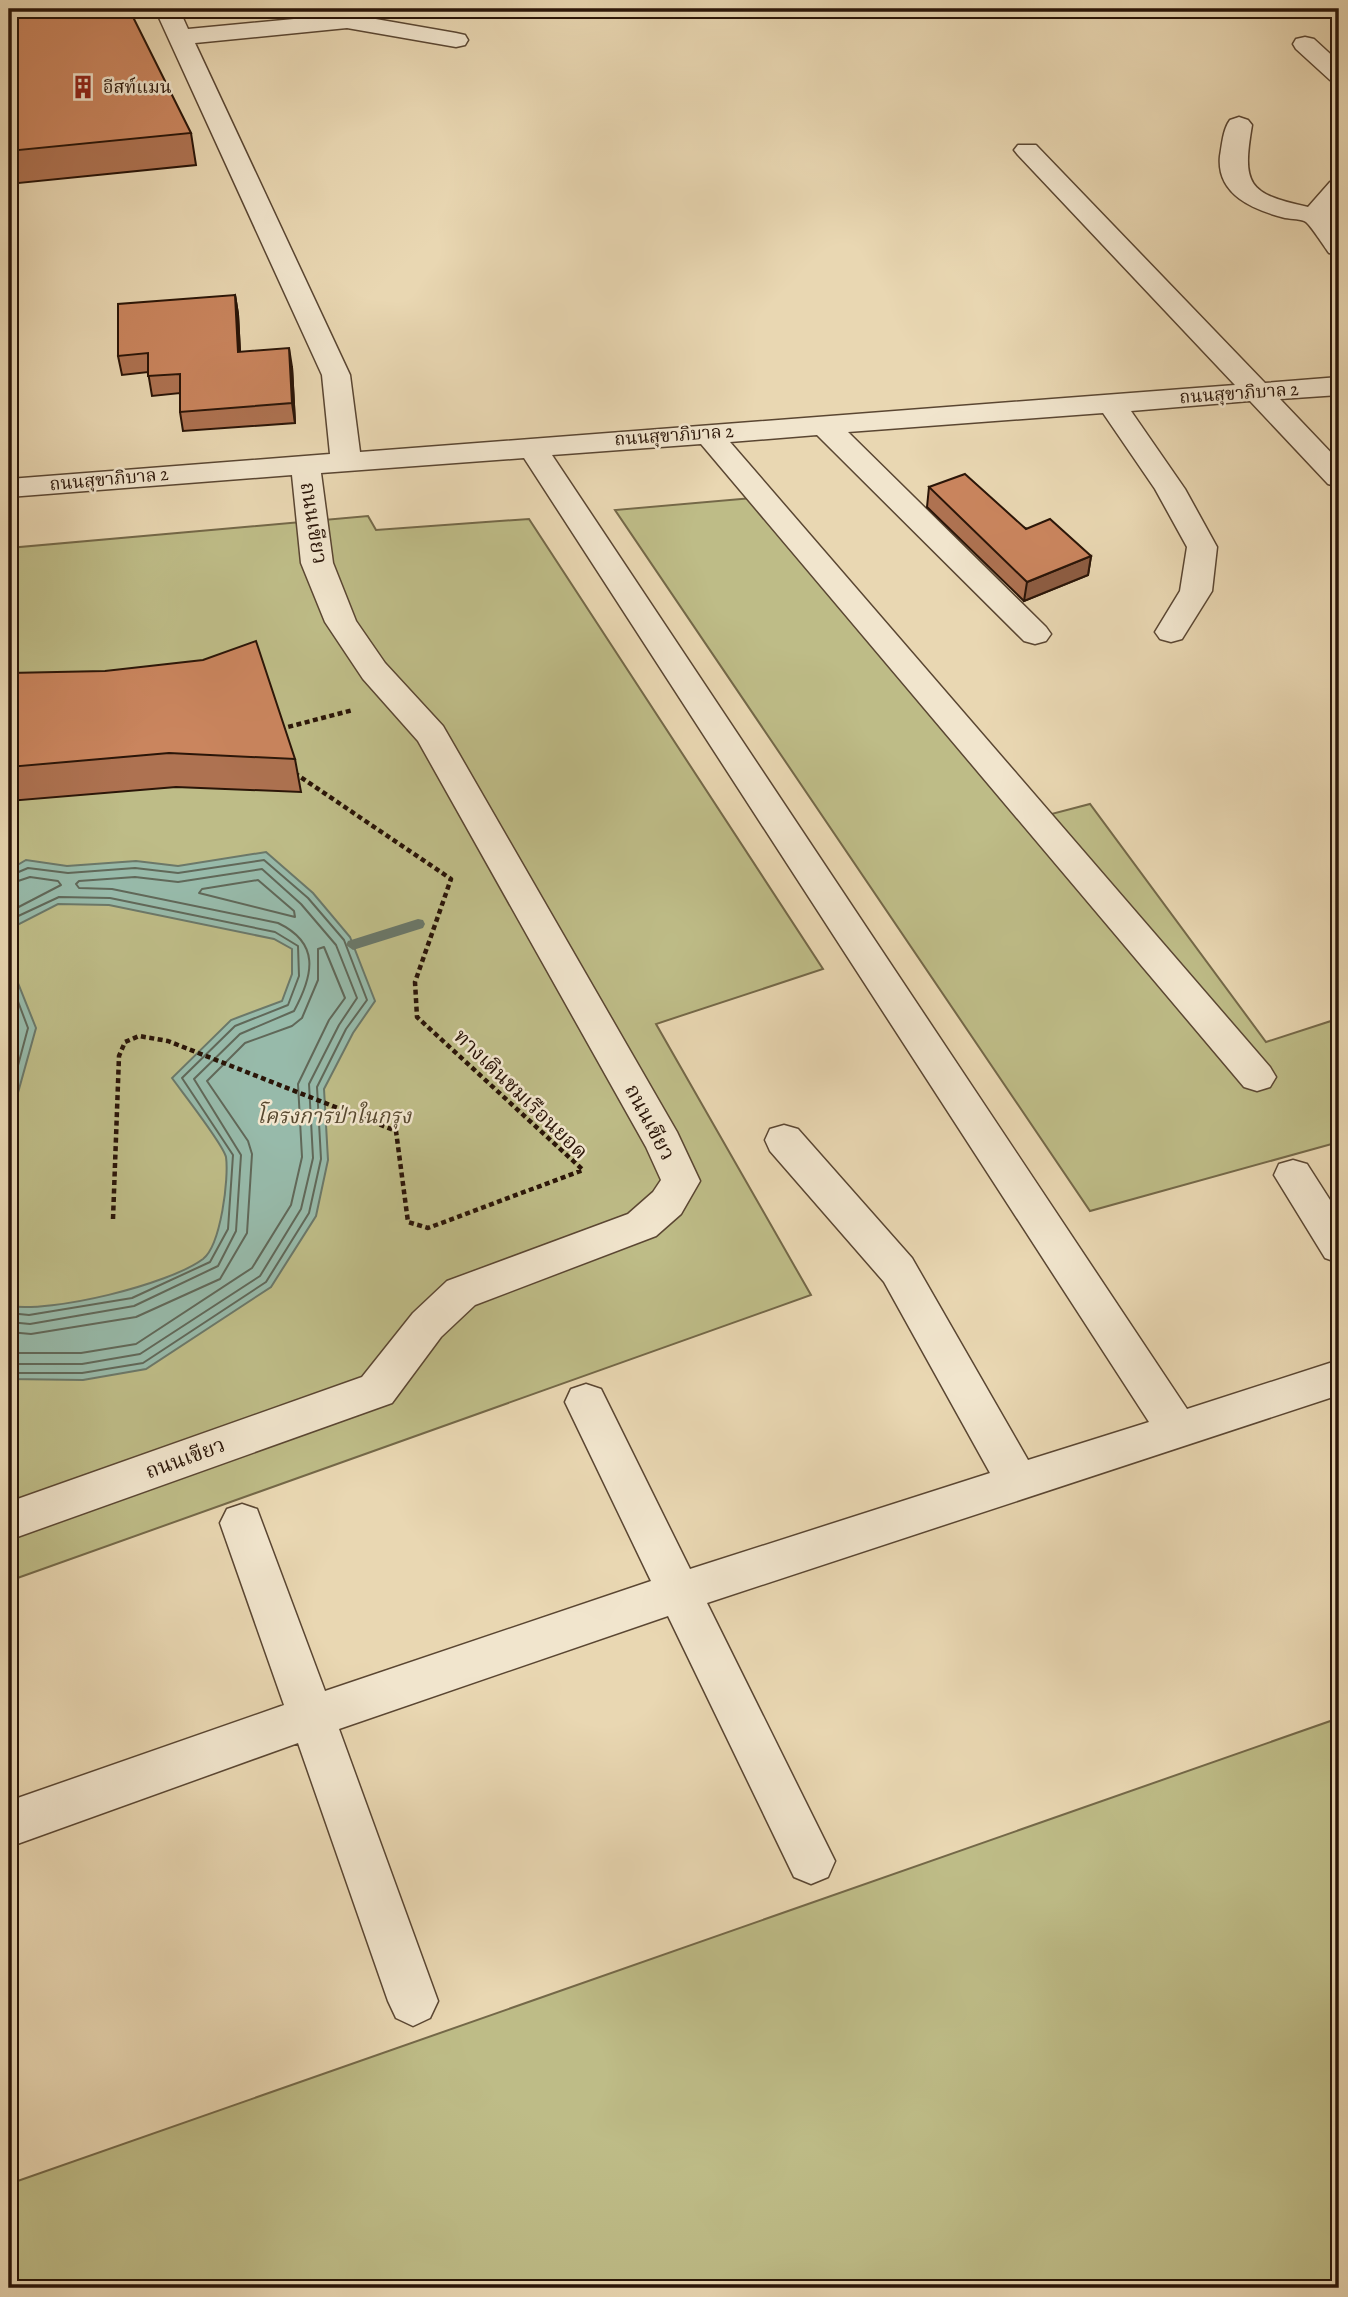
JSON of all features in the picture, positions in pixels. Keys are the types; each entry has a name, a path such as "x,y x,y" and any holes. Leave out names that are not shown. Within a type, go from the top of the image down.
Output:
{"street":[{"path":"167,9 336,375 346,460"},
{"path":"181,37 347,21 456,40"},
{"path":"1305,44 1339,75"},
{"path":"1239,125 1233,171 1238,184 1251,195 1275,206 1318,217"},
{"path":"1027,150 1339,478"},
{"path":"1339,188 1322,204 1318,217 1324,230 1339,247"},
{"name":"ถนนสุขาภิบาล 2","path":"9,488 305,463 1339,386"},
{"path":"1110,402 1170,489 1202,547 1196,591 1171,632"},
{"path":"822,424 1035,634"},
{"path":"707,433 1257,1077"},
{"path":"531,446 1178,1431"},
{"name":"ถนนเขียว","path":"9,1521 377,1390 427,1325 461,1293 642,1225 667,1203 681,1181 663,1143 431,734 374,671 341,622 317,562 305,463"},
{"path":"784,1140 898,1270 1018,1483"},
{"path":"1293,1175 1339,1247"},
{"path":"9,1824 498,1651 1339,1378"},
{"path":"586,1402 811,1861"},
{"path":"242,1523 413,2001"}],"path":[{"path":"270,730 326,719 397,696"},
{"name":"ทางเดินชมเรือนยอด","path":"113,1219 119,1056 125,1042 139,1036 169,1041 396,1131 408,1222 428,1228 583,1170 417,1017 415,982 451,880 286,765"}],"green space":[{"path":"765,497 1048,815 1090,804 1266,1042 1331,1021 1339,1030 1339,1142 1090,1211 615,510"},
{"name":"โครงการป่าในกรุง","path":"368,516 376,530 529,519 823,969 656,1024 811,1295 9,1581 9,548"},
{"path":"1339,1718 1339,2288 9,2288 9,2184"}],"water":[{"path":"266,852 313,893 350,937 375,1001 353,1033 324,1089 328,1160 316,1216 271,1287 146,1369 83,1380 9,1379 9,1306 52,1305 109,1295 186,1269 203,1259 209,1251 215,1240 222,1211 226,1157 172,1078 231,1020 282,1001 292,974 292,949 274,939 109,905 58,904 17,925 18,983 36,1028 9,1125 9,870 26,860 67,866 136,861 178,866"}],"building":[{"name":"อีสท์แมน","path":"9,9 129,9 191,133 9,151"},
{"path":"235,295 238,352 289,348 292,403 180,412 180,374 148,376 148,353 118,356 118,304"},
{"path":"965,474 1026,529 1050,519 1091,556 1027,582 929,487"},
{"path":"256,641 295,759 169,753 9,767 9,673 105,671 203,660"}],"waterway":[{"path":"353,945 418,924"}],"place":[{"name":"อีสท์แมน","path":"83,87"}]}
